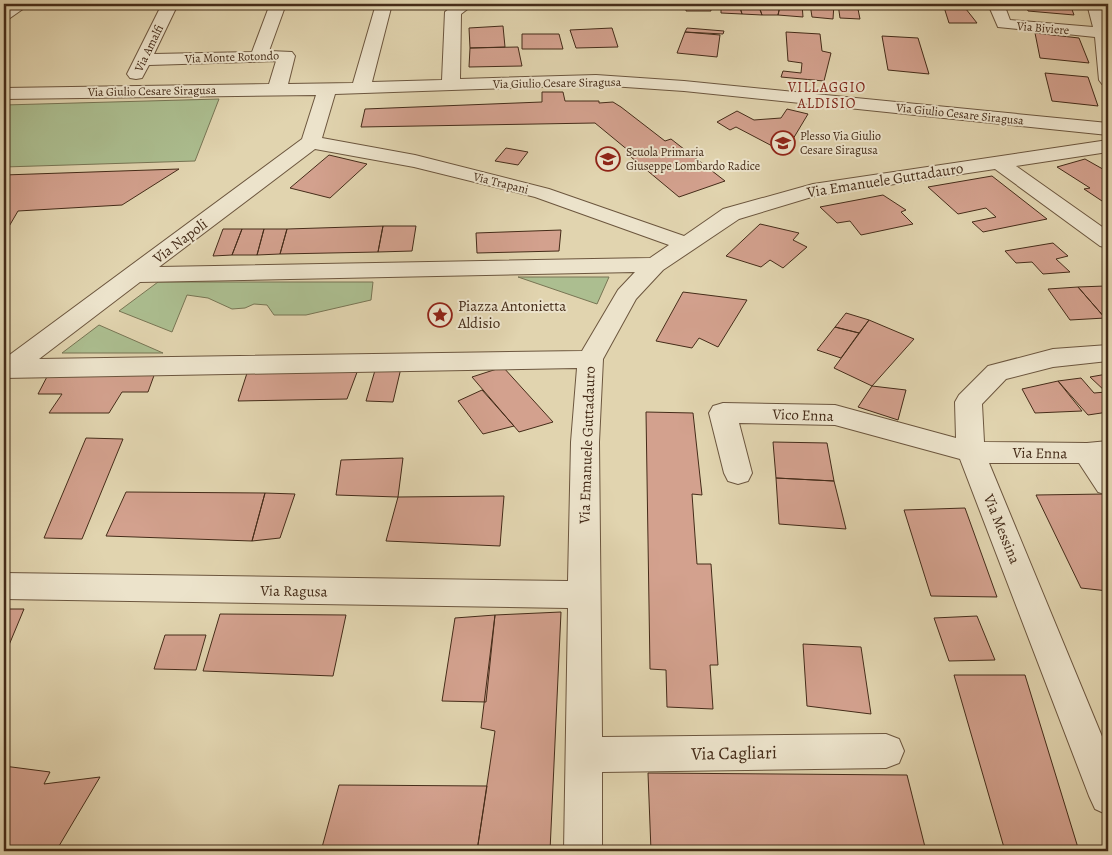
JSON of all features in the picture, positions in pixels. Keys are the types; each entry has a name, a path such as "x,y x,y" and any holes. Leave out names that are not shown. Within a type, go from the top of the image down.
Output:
{"street":[{"path":"4,14 22,4"},
{"name":"Via Amalfi","path":"128,91 170,4"},
{"path":"259,56 278,4"},
{"path":"361,88 384,4"},
{"path":"451,85 452,12 466,4"},
{"name":"Via Biviere","path":"996,4 1004,24 1103,33"},
{"path":"1108,6 1095,4 1103,33 1108,80"},
{"name":"Via Monte Rotondo","path":"143,60 286,56 276,90"},
{"name":"Via Giulio Cesare Siragusa","path":"4,94 327,89 596,80 684,86 1108,129"},
{"path":"311,142 327,89"},
{"name":"Via Trapani","path":"311,142 415,161 542,193 686,244"},
{"name":"Via Napoli","path":"7,370 311,142"},
{"name":"Via Emanuele Guttadauro","path":"583,851 585,442 590,359 626,295 655,265 732,214 813,190 1108,146"},
{"path":"998,162 1108,241"},
{"path":"134,274 655,265"},
{"name":"Via Messina","path":"1108,353 1053,358 997,372 968,402 971,452 1108,796"},
{"path":"7,370 590,359"},
{"name":"Vico Enna","path":"738,473 723,413 835,415 971,452"},
{"name":"Via Enna","path":"971,452 1098,452"},
{"path":"1098,452 1108,484"},
{"name":"Via Ragusa","path":"4,586 583,595"},
{"name":"Via Cagliari","path":"583,755 886,751"}],"green space":[{"path":"219,99 195,161 4,167 4,105"},
{"path":"518,277 609,277 597,304"},
{"path":"158,282 373,282 371,300 306,315 274,315 267,305 254,304 245,308 232,309 208,298 187,295 172,332 119,311"},
{"path":"99,325 163,353 62,353"}],"building":[{"path":"661,4 682,4 682,9 660,8"},
{"path":"686,4 710,4 711,11 686,11"},
{"path":"721,4 739,4 742,14 721,13"},
{"path":"739,4 758,4 762,15 742,14"},
{"path":"758,4 780,6 778,15 762,15"},
{"path":"762,4 802,4 803,17 778,15 780,6"},
{"path":"810,4 834,4 833,19 812,17"},
{"path":"838,4 857,4 860,19 840,18"},
{"path":"943,4 962,4 977,23 949,23"},
{"path":"1026,4 1070,4 1074,15 1028,11"},
{"path":"503,26 505,47 470,48 469,28"},
{"path":"612,28 618,47 576,48 570,30"},
{"path":"687,28 724,31 723,34 685,32"},
{"path":"685,32 720,35 717,57 677,53"},
{"path":"786,32 820,34 822,51 831,53 824,81 781,77 783,71 801,73 802,63 788,61"},
{"path":"1035,33 1079,38 1089,63 1040,58"},
{"path":"522,34 559,34 563,49 522,49"},
{"path":"882,36 918,38 929,74 888,70"},
{"path":"518,47 522,66 469,67 470,48"},
{"path":"1045,73 1088,77 1098,106 1052,101"},
{"path":"542,92 563,92 565,101 613,102 665,141 671,139 725,181 679,197 625,152 629,151 595,123 361,127 365,109 542,102"},
{"path":"787,109 808,114 790,144 776,148 736,127 730,130 717,122 737,111 754,120 781,118"},
{"path":"506,148 528,152 518,165 495,161"},
{"path":"329,155 367,164 330,198 290,188"},
{"path":"1085,159 1108,172 1108,205 1084,189 1090,188 1057,167"},
{"path":"179,169 122,205 18,211 4,235 4,175"},
{"path":"992,176 1047,219 983,232 972,222 996,217 986,208 958,214 928,187"},
{"path":"883,195 906,210 901,212 913,224 861,235 850,221 837,223 820,207"},
{"path":"760,224 799,233 793,240 807,247 783,268 770,260 761,267 726,256"},
{"path":"383,226 378,252 280,254 287,229"},
{"path":"383,226 416,226 412,251 378,252"},
{"path":"223,229 242,229 232,255 213,256"},
{"path":"242,229 264,229 257,255 232,255"},
{"path":"264,229 287,229 280,254 257,255"},
{"path":"561,230 559,251 477,253 476,233"},
{"path":"1053,243 1068,256 1056,259 1070,272 1043,274 1032,262 1016,263 1005,251"},
{"path":"1105,286 1108,290 1108,317 1105,318 1078,287"},
{"path":"1078,287 1105,318 1070,320 1048,289"},
{"path":"683,292 747,300 718,347 699,338 692,348 656,341"},
{"path":"846,313 869,320 859,333 835,327"},
{"path":"869,320 914,339 872,386 834,368"},
{"path":"835,327 859,333 841,358 817,350"},
{"path":"359,367 347,399 238,401 248,370"},
{"path":"376,367 401,368 393,402 366,401"},
{"path":"503,367 553,422 519,432 472,377"},
{"path":"156,370 148,392 122,392 109,413 49,413 62,394 38,394 50,371"},
{"path":"1107,374 1108,412 1088,415 1058,381 1081,378 1094,393 1106,392 1090,377"},
{"path":"1058,381 1082,411 1035,413 1022,389"},
{"path":"872,386 906,390 898,420 858,407"},
{"path":"482,390 514,426 483,434 458,401"},
{"path":"646,412 693,413 702,495 692,494 697,564 711,564 718,665 710,665 713,709 667,707 666,670 650,669"},
{"path":"86,438 123,439 82,539 44,538"},
{"path":"773,442 827,443 834,481 776,478"},
{"path":"403,458 398,497 336,495 341,460"},
{"path":"776,478 834,481 846,529 779,524"},
{"path":"126,492 265,493 252,541 106,536"},
{"path":"265,493 295,494 280,538 252,541"},
{"path":"1105,494 1108,500 1108,591 1081,588 1036,495"},
{"path":"504,496 500,546 386,541 398,497"},
{"path":"965,508 997,597 931,596 904,510"},
{"path":"4,609 24,609 4,657"},
{"path":"561,612 550,851 477,851 495,731 481,728 495,615"},
{"path":"220,614 346,615 333,676 203,671"},
{"path":"495,615 486,702 442,701 455,618"},
{"path":"977,616 995,660 949,661 934,618"},
{"path":"165,635 206,635 196,670 154,669"},
{"path":"803,644 861,647 871,714 807,706"},
{"path":"954,675 1025,675 1079,851 1005,851"},
{"path":"4,766 50,772 44,784 100,777 56,851 4,850"},
{"path":"648,773 907,775 926,851 651,851"},
{"path":"339,785 487,786 477,851 321,851"}],"place":[{"name":"Plesso Via Giulio Cesare Siragusa","path":"783,143"},
{"name":"Scuola Primaria Giuseppe Lombardo Radice","path":"608,159"},
{"name":"Piazza Antonietta Aldisio","path":"440,315"}],"district":[{"name":"VILLAGGIO ALDISIO","path":"827,95"}]}
